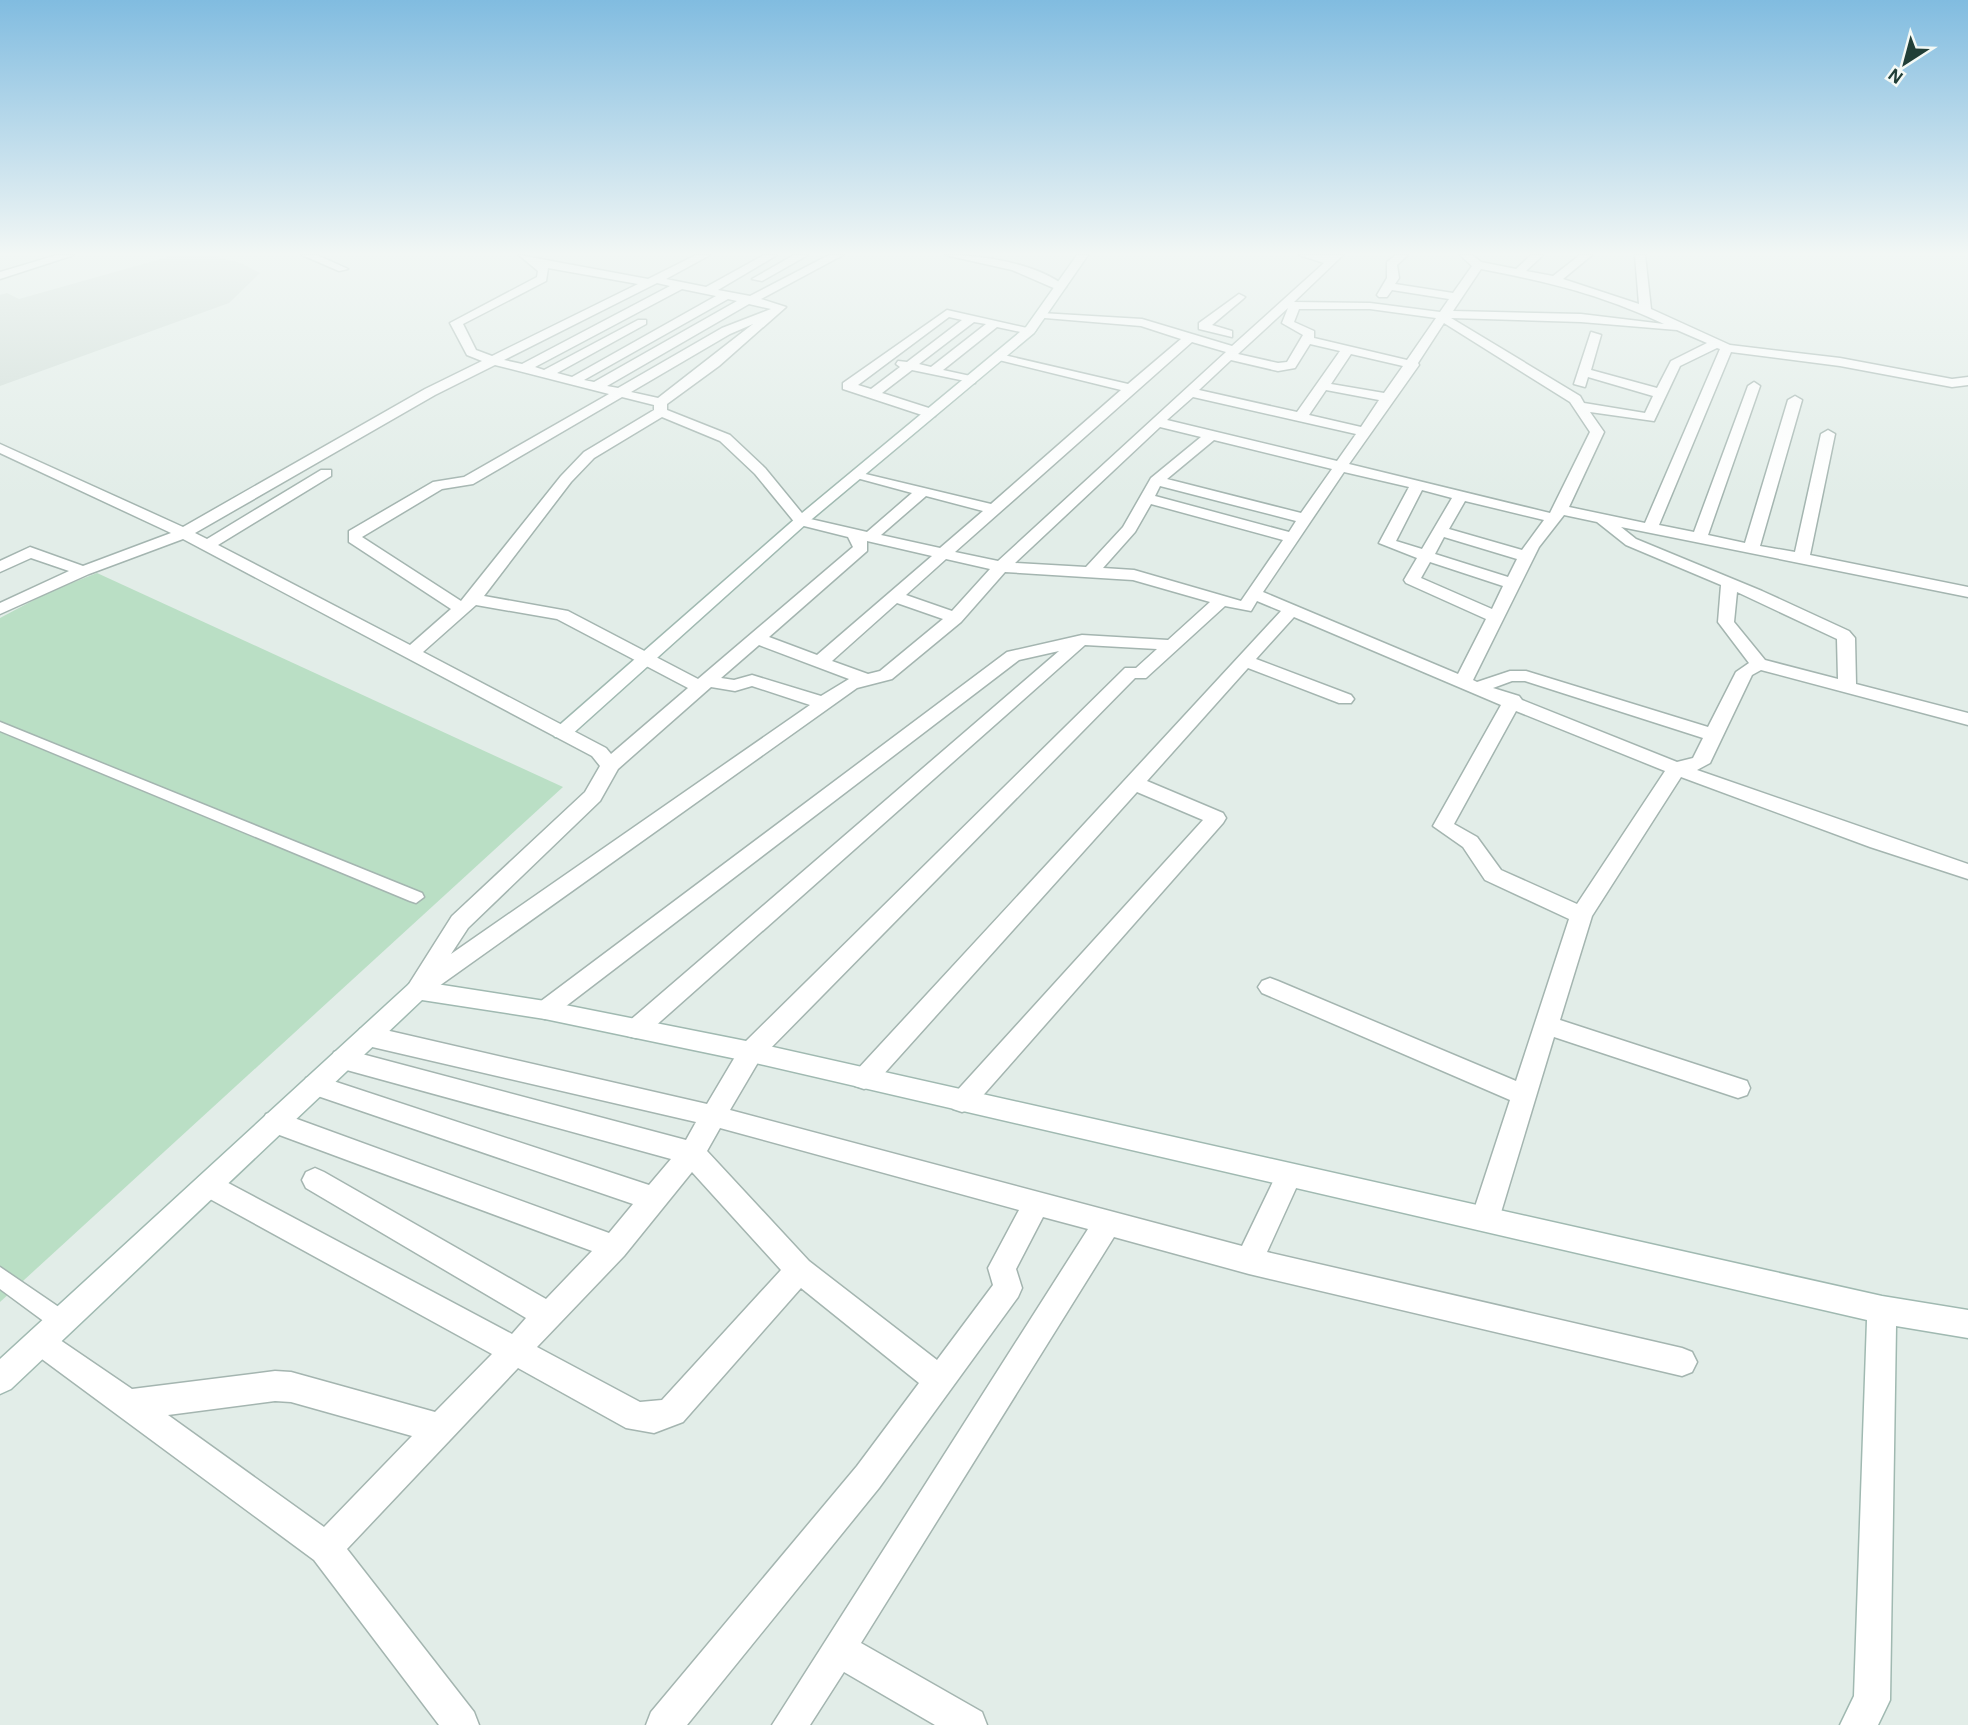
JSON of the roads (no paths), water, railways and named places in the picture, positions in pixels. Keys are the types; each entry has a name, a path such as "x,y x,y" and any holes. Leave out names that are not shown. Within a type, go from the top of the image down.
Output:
{"street":[{"path":"462,336 471,352 619,392 660,407 725,438 760,471 802,521 1001,567 1134,575 1245,607 1433,336"},
{"path":"0,609 83,571 184,533 430,392 548,336"},
{"path":"526,367 586,336"},
{"path":"548,373 617,336"},
{"path":"575,380 655,336"},
{"path":"597,386 686,336"},
{"path":"718,336 468,481 438,485 354,534 354,539 467,604 562,615 644,659 704,684 735,686 752,680 823,703"},
{"path":"411,653 467,604 566,479 589,455 660,407 746,336"},
{"path":"916,336 848,386 930,413"},
{"path":"873,394 948,336"},
{"path":"934,371 979,336"},
{"path":"562,733 802,521 1023,336"},
{"path":"1181,336 1231,354 1288,366 1309,336"},
{"path":"1234,336 1247,339"},
{"path":"0,1379 417,990 851,684 886,675 955,618 1001,567 1251,336"},
{"path":"1470,685 1496,617 1527,557 1557,514 1597,432 1577,403 1475,336"},
{"path":"1577,403 1595,336"},
{"path":"1697,336 1721,346 1840,362 1952,383 1968,381"},
{"path":"821,661 1189,338"},
{"path":"1307,340 1413,365"},
{"path":"1577,403 1649,418 1675,364 1721,346"},
{"path":"1650,529 1721,346"},
{"path":"633,348 655,353"},
{"path":"1301,417 1348,349"},
{"path":"999,356 1131,388"},
{"path":"883,360 970,380"},
{"path":"1584,372 1662,394"},
{"path":"1323,386 1389,398"},
{"path":"1699,539 1754,386"},
{"path":"1189,393 1366,432"},
{"path":"1751,550 1795,400"},
{"path":"1157,422 1461,495 1557,514 1601,519 1968,592"},
{"path":"1801,560 1828,433"},
{"path":"1091,572 1130,530 1156,481 1212,435"},
{"path":"0,448 184,533 599,752 610,765"},
{"path":"207,545 326,473"},
{"path":"858,474 993,509"},
{"path":"1156,481 1306,519"},
{"path":"1417,485 1387,542 1513,584"},
{"path":"417,990 460,922 593,796 610,765 860,548 862,534 923,491"},
{"path":"1461,495 1413,582 1496,617"},
{"path":"1146,498 1293,537"},
{"path":"1601,519 1631,542 1843,635 1846,638 1847,687"},
{"path":"1440,531 1527,557"},
{"path":"0,567 30,552 83,571"},
{"path":"1729,583 1726,622 1759,664 1968,719"},
{"path":"1254,594 1676,768 1896,850 1968,872"},
{"path":"895,597 955,618"},
{"path":"326,1548 614,1247 692,1153 751,1052 1131,672 1140,674 1223,599"},
{"path":"864,1079 1291,610"},
{"path":"757,638 867,680"},
{"path":"545,1010 1013,656 1082,640 1169,645"},
{"path":"636,1028 1082,640"},
{"path":"1243,660 1345,699"},
{"path":"1485,1219 1581,915 1676,768 1700,763 1745,672 1759,664"},
{"path":"1470,685 1510,676 1526,676 1714,734"},
{"path":"1513,700 1444,826 1470,842 1493,875 1581,915"},
{"path":"962,1102 1216,818 1132,782"},
{"path":"1270,987 1524,1095"},
{"path":"417,990 545,1010 751,1052 1882,1310 1968,1324"},
{"path":"1546,1026 1738,1088"},
{"path":"368,1036 714,1116 1249,1261 1682,1362"},
{"path":"343,1059 692,1153 799,1270 940,1381"},
{"path":"315,1085 654,1199"},
{"path":"275,1122 614,1247"},
{"path":"1249,1261 1289,1175"},
{"path":"316,1180 549,1317"},
{"path":"208,1185 637,1417 654,1418 673,1411 799,1270"},
{"path":"664,1725 868,1477 1008,1288 1002,1268 1037,1203"},
{"path":"790,1725 1107,1223"},
{"path":"1858,1725 1872,1700 1882,1310"},
{"path":"51,1331 128,1405 326,1548 461,1725"},
{"path":"128,1405 275,1386 439,1429"},
{"path":"838,1649 969,1725"}],"lane":[{"path":"0,726 416,897"},
{"path":"0,1277 51,1331"}]}
